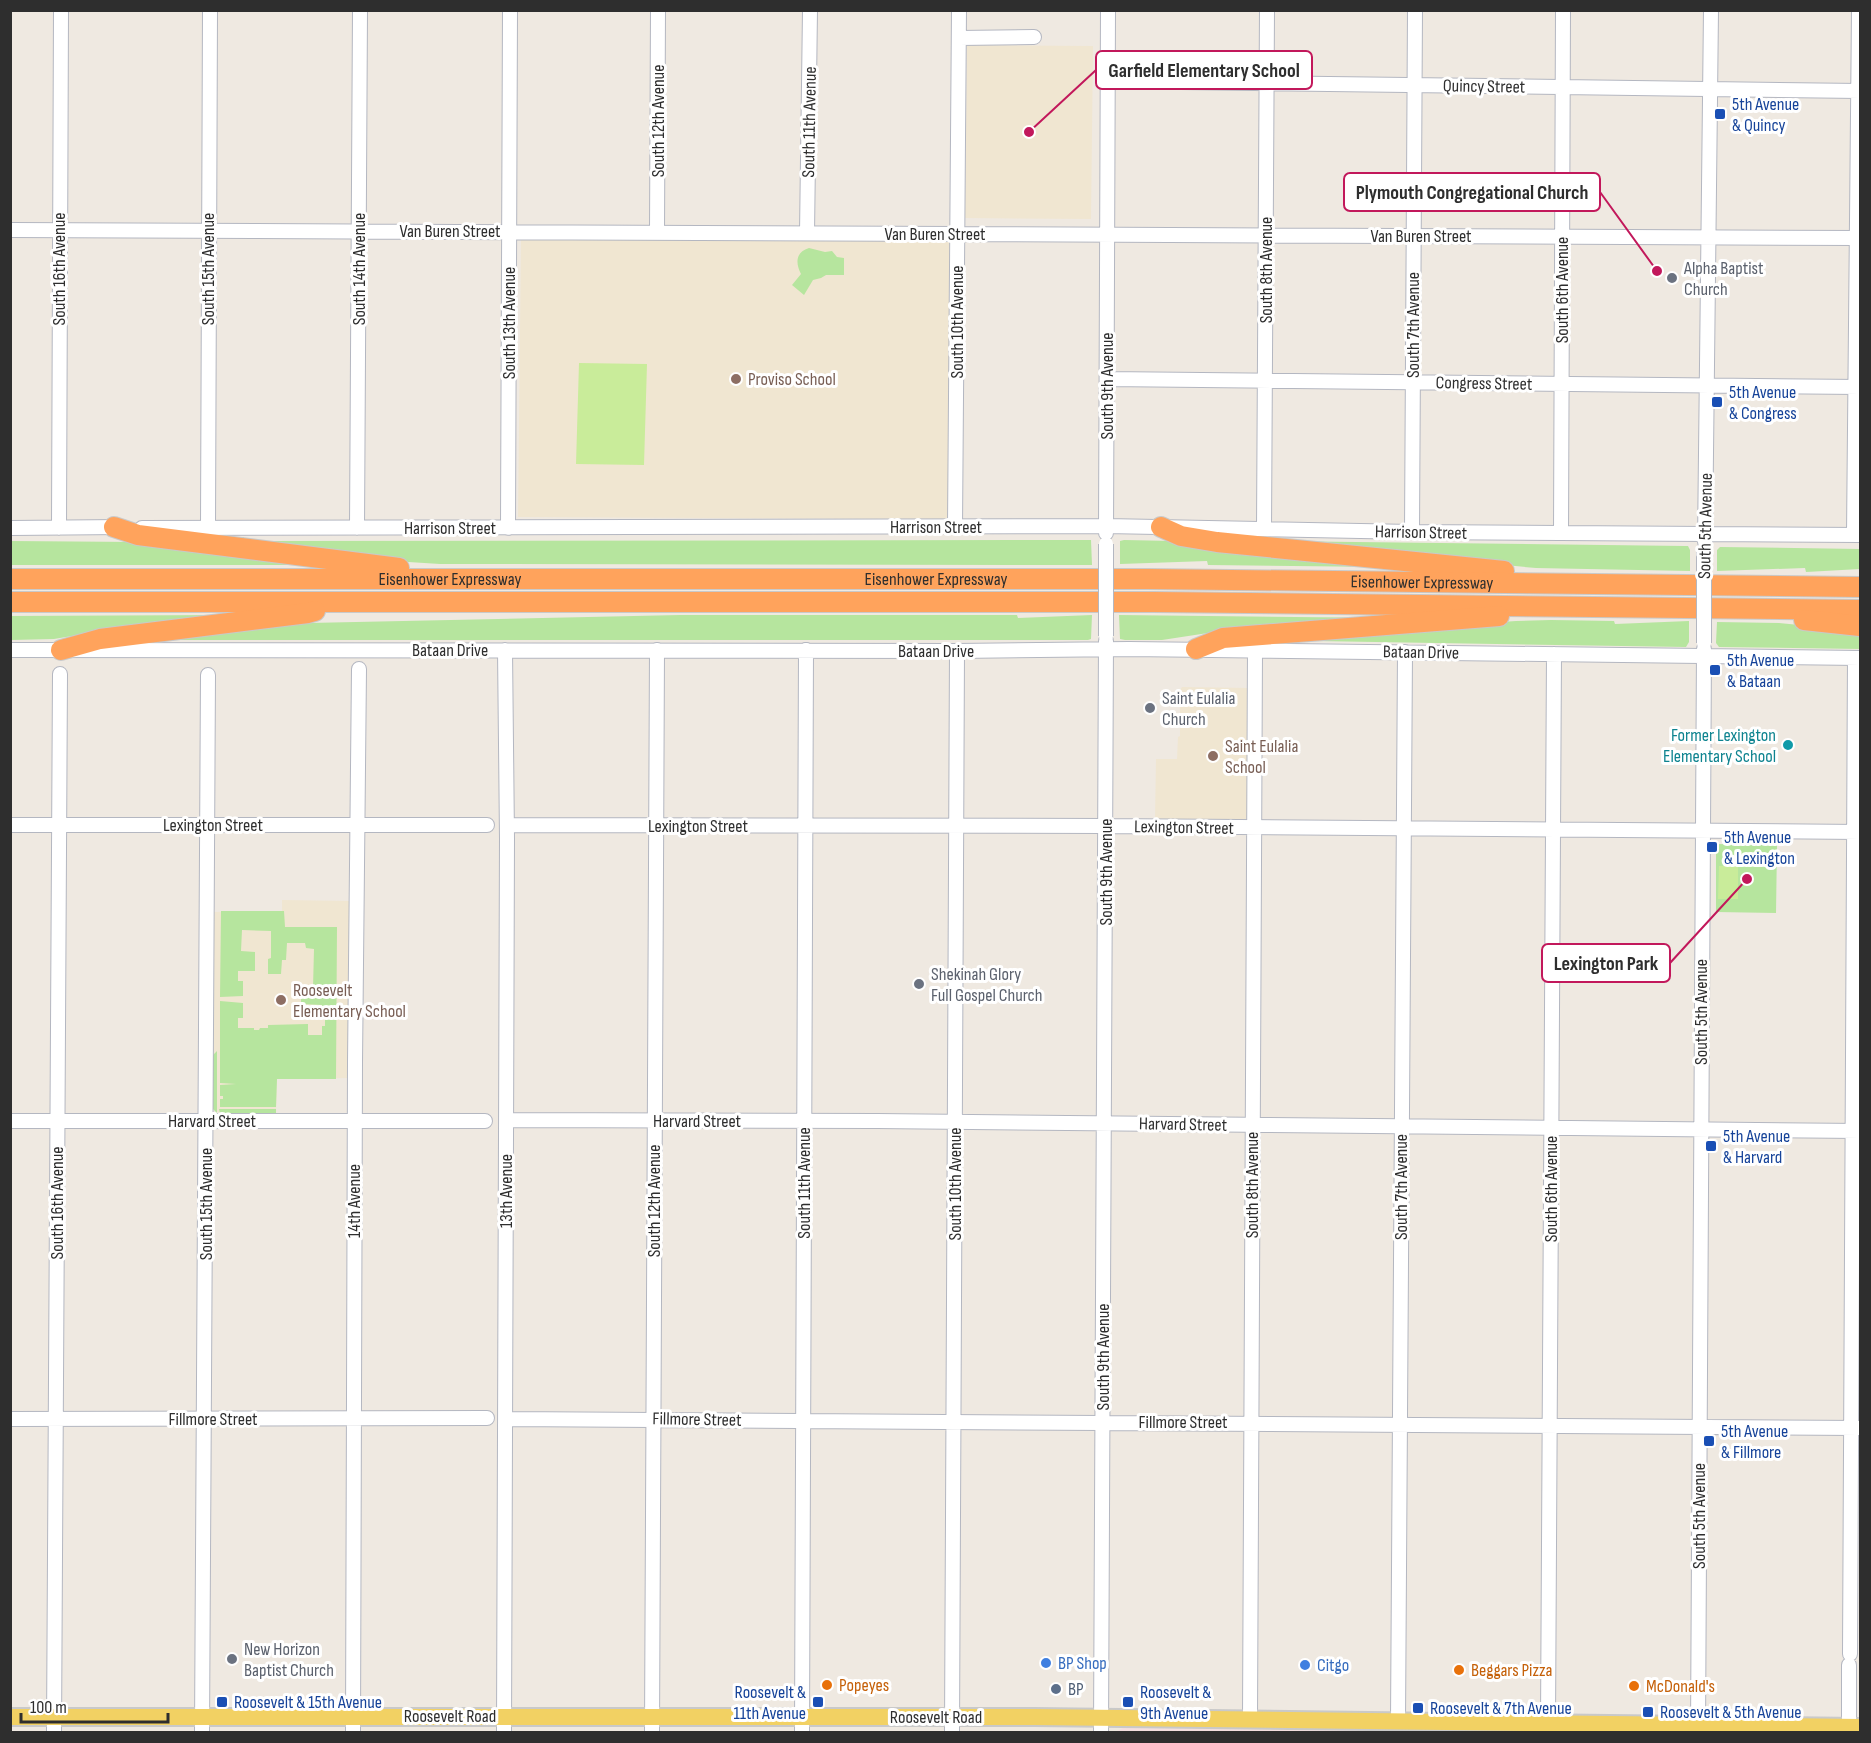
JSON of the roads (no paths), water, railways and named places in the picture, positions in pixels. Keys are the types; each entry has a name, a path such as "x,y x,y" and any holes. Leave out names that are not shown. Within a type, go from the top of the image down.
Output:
{"highway":[{"path":"114,527 138,535 398,567 440,578"},
{"path":"1161,527 1181,536 1217,542 1501,570 1547,583"},
{"path":"1818,587 1860,575"},
{"name":"Eisenhower Expressway","path":"10,579 1148,579 1860,587"},
{"name":"Eisenhower Expressway","path":"10,602 1154,602 1860,610"},
{"path":"61,650 100,639 308,613 343,602"},
{"path":"1196,649 1223,638 1497,617 1532,606"},
{"path":"1777,609 1806,620 1860,626"}],"main road":[{"name":"Roosevelt Road","path":"10,1717 54,1725 1101,1725 1250,1719 1548,1723 1698,1729 1855,1727"}],"street":[{"name":"South 16th Avenue","path":"59,528 61,10"},
{"name":"South 15th Avenue","path":"208,528 210,10"},
{"name":"South 14th Avenue","path":"357,528 360,10"},
{"name":"South 13th Avenue","path":"508,528 510,10"},
{"name":"South 12th Avenue","path":"657,232 658,10"},
{"name":"South 11th Avenue","path":"807,233 810,10"},
{"name":"South 10th Avenue","path":"956,526 959,10"},
{"name":"South 9th Avenue","path":"1101,1725 1108,10"},
{"name":"South 8th Avenue","path":"1264,529 1267,10"},
{"name":"South 7th Avenue","path":"1412,532 1415,10"},
{"name":"South 6th Avenue","path":"1561,533 1563,10"},
{"name":"South 5th Avenue","path":"1698,1729 1704,550 1711,10"},
{"path":"1857,535 1859,10"},
{"path":"959,38 1034,37"},
{"name":"Quincy Street","path":"1108,81 1859,91"},
{"name":"Van Buren Street","path":"10,230 1859,238"},
{"name":"Congress Street","path":"1107,379 1858,387"},
{"name":"Harrison Street","path":"10,528 1106,526 1412,532 1857,535"},
{"name":"Bataan Drive","path":"10,650 957,651 1106,642 1196,649 1554,654 1704,649 1857,658"},
{"name":"13th Avenue","path":"504,1724 507,825 505,650"},
{"name":"South 12th Avenue","path":"652,1724 657,650"},
{"name":"South 11th Avenue","path":"802,1724 806,650"},
{"name":"South 8th Avenue","path":"1250,1719 1255,650"},
{"name":"South 10th Avenue","path":"952,1725 957,651"},
{"name":"South 7th Avenue","path":"1398,1721 1405,652"},
{"name":"South 6th Avenue","path":"1548,1723 1554,654"},
{"path":"1855,1727 1849,1659 1856,1428 1857,658"},
{"name":"14th Avenue","path":"353,1724 358,669"},
{"name":"South 16th Avenue","path":"54,1725 60,674"},
{"name":"South 15th Avenue","path":"202,1724 208,675"},
{"name":"Lexington Street","path":"10,825 487,825"},
{"name":"Lexington Street","path":"507,825 1106,826 1857,832"},
{"name":"Harvard Street","path":"506,1120 1104,1123 1856,1131"},
{"name":"Harvard Street","path":"10,1121 485,1121"},
{"name":"Fillmore Street","path":"10,1419 487,1418"},
{"name":"Fillmore Street","path":"504,1419 1856,1428"}],"place":[{"name":"5th Avenue & Quincy","path":"1720,114"},
{"name":"Garfield Elementary School","path":"1029,132"},
{"name":"Plymouth Congregational Church","path":"1657,271"},
{"name":"Alpha Baptist Church","path":"1672,278"},
{"name":"Proviso School","path":"736,379"},
{"name":"5th Avenue & Congress","path":"1717,402"},
{"name":"5th Avenue & Bataan","path":"1715,670"},
{"name":"Saint Eulalia Church","path":"1150,708"},
{"name":"Former Lexington Elementary School","path":"1788,745"},
{"name":"Saint Eulalia School","path":"1213,756"},
{"name":"5th Avenue & Lexington","path":"1712,847"},
{"name":"Lexington Park","path":"1747,879"},
{"name":"Shekinah Glory Full Gospel Church","path":"919,984"},
{"name":"Roosevelt Elementary School","path":"281,1000"},
{"name":"5th Avenue & Harvard","path":"1711,1146"},
{"name":"5th Avenue & Fillmore","path":"1709,1441"},
{"name":"New Horizon Baptist Church","path":"232,1659"},
{"name":"BP Shop","path":"1046,1663"},
{"name":"Citgo","path":"1305,1665"},
{"name":"Beggars Pizza","path":"1459,1670"},
{"name":"Popeyes","path":"827,1685"},
{"name":"McDonald's","path":"1634,1686"},
{"name":"BP","path":"1056,1689"},
{"name":"Roosevelt & 15th Avenue","path":"222,1702"},
{"name":"Roosevelt & 11th Avenue","path":"818,1702"},
{"name":"Roosevelt & 9th Avenue","path":"1128,1702"},
{"name":"Roosevelt & 7th Avenue","path":"1418,1708"},
{"name":"Roosevelt & 5th Avenue","path":"1648,1712"}]}
